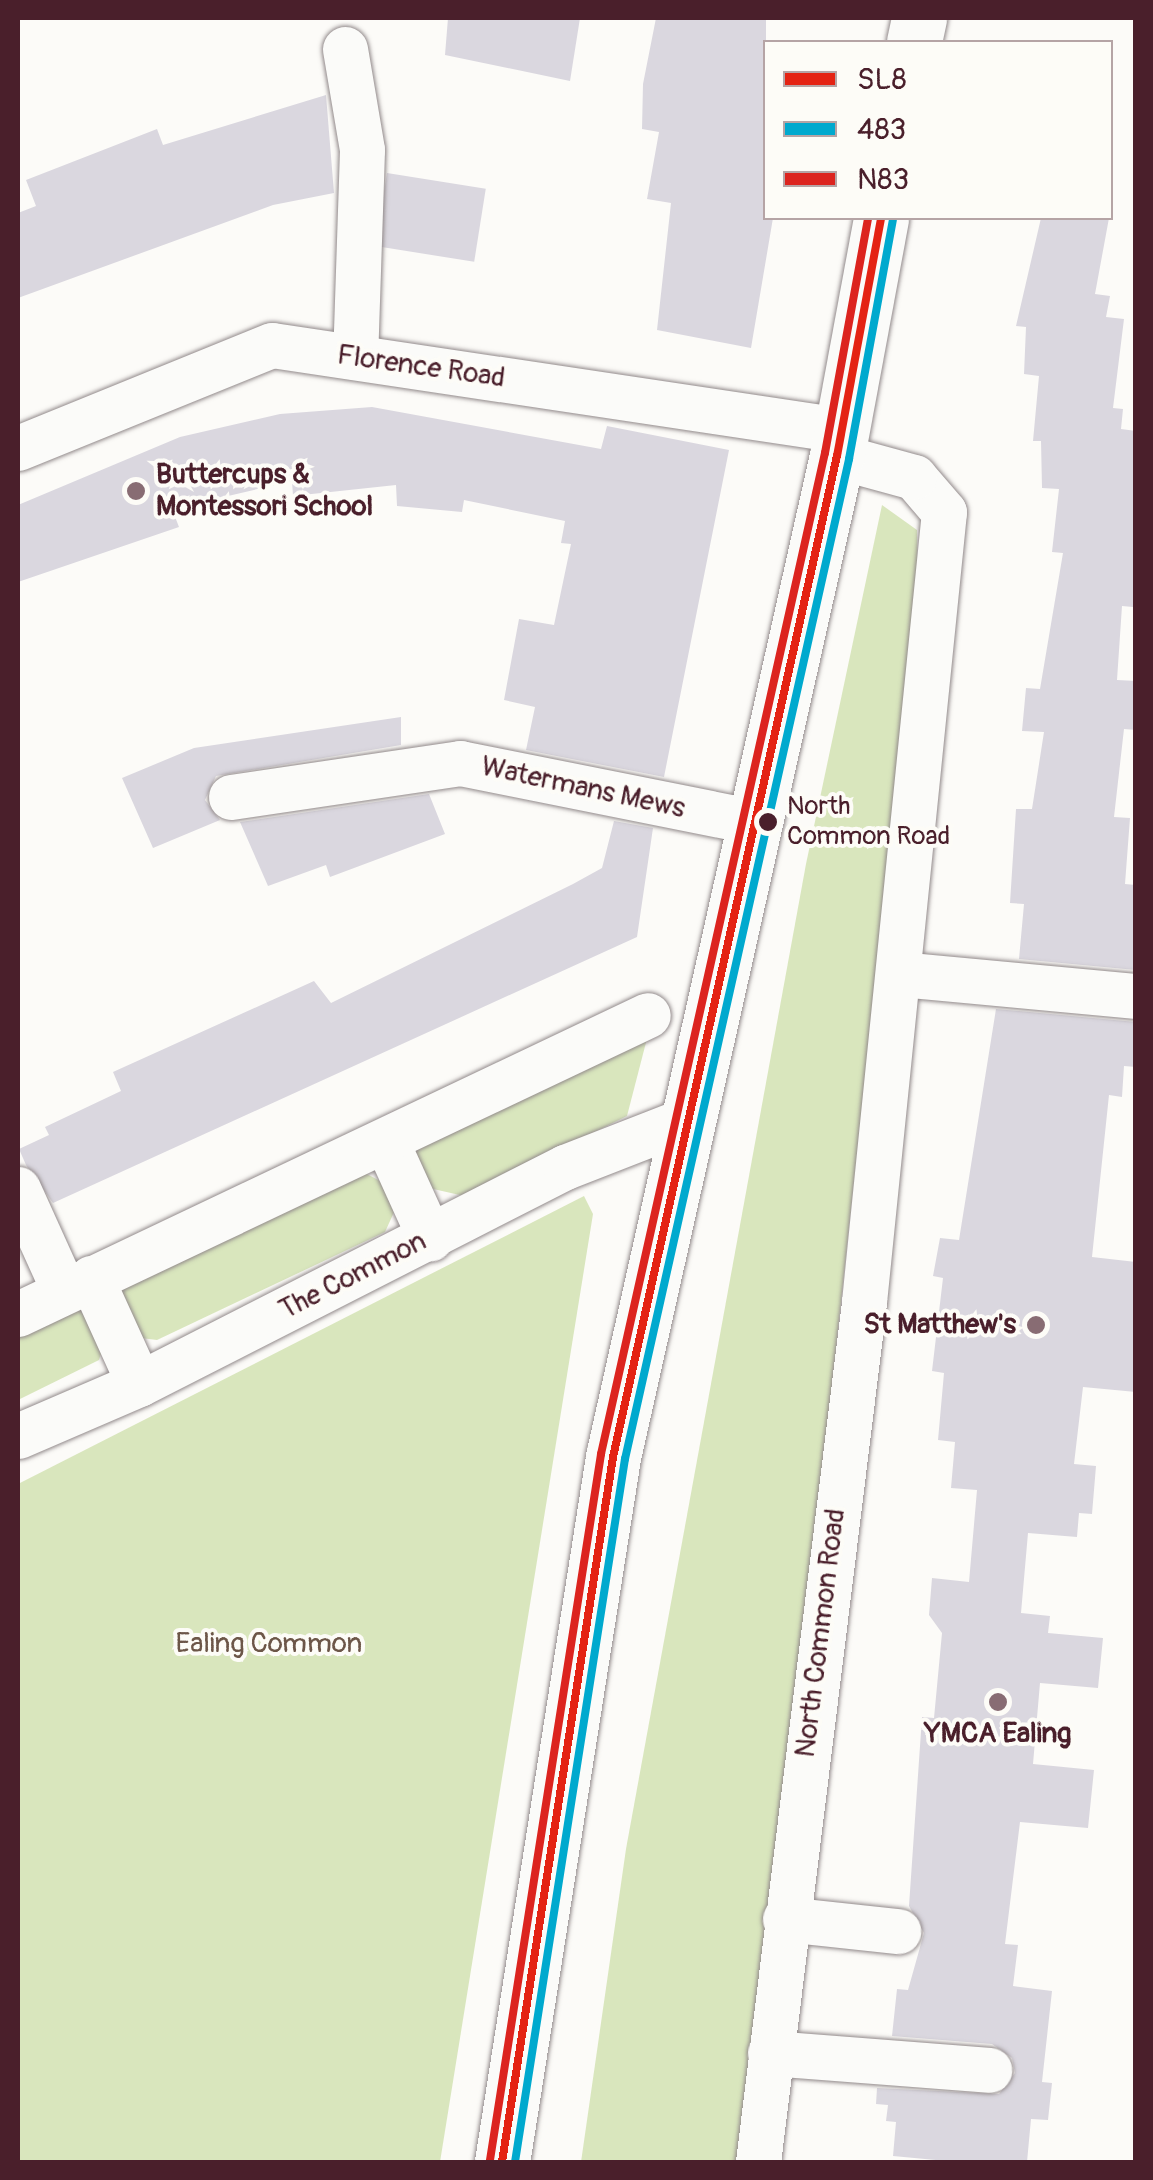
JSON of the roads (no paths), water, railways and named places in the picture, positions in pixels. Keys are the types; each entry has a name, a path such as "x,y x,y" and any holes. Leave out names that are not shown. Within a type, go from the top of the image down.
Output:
{"main road":[{"path":"502,2162 614,1456 839,443 881,220"}],"street":[{"path":"345,49 362,150 354,358"},
{"name":"Florence Road","path":"18,448 272,345 839,443"},
{"name":"North Common Road","path":"758,2162 899,974 944,512 914,477 839,443"},
{"name":"Watermans Mews","path":"232,797 460,763 755,822"},
{"path":"899,974 1136,996"},
{"path":"18,1314 648,1016"},
{"name":"The Common","path":"18,1436 139,1384 565,1166 688,1119"},
{"path":"386,1141 430,1238"},
{"path":"18,1190 139,1384"},
{"path":"785,1919 898,1930"},
{"path":"770,2053 989,2070"}],"place":[{"name":"Buttercups & Montessori School","path":"136,491"},
{"name":"North Common Road","path":"768,822"},
{"name":"St Matthew's","path":"1036,1325"},
{"name":"YMCA Ealing","path":"998,1702"}],"park label":[{"name":"Ealing Common","path":"269,1644"}]}
